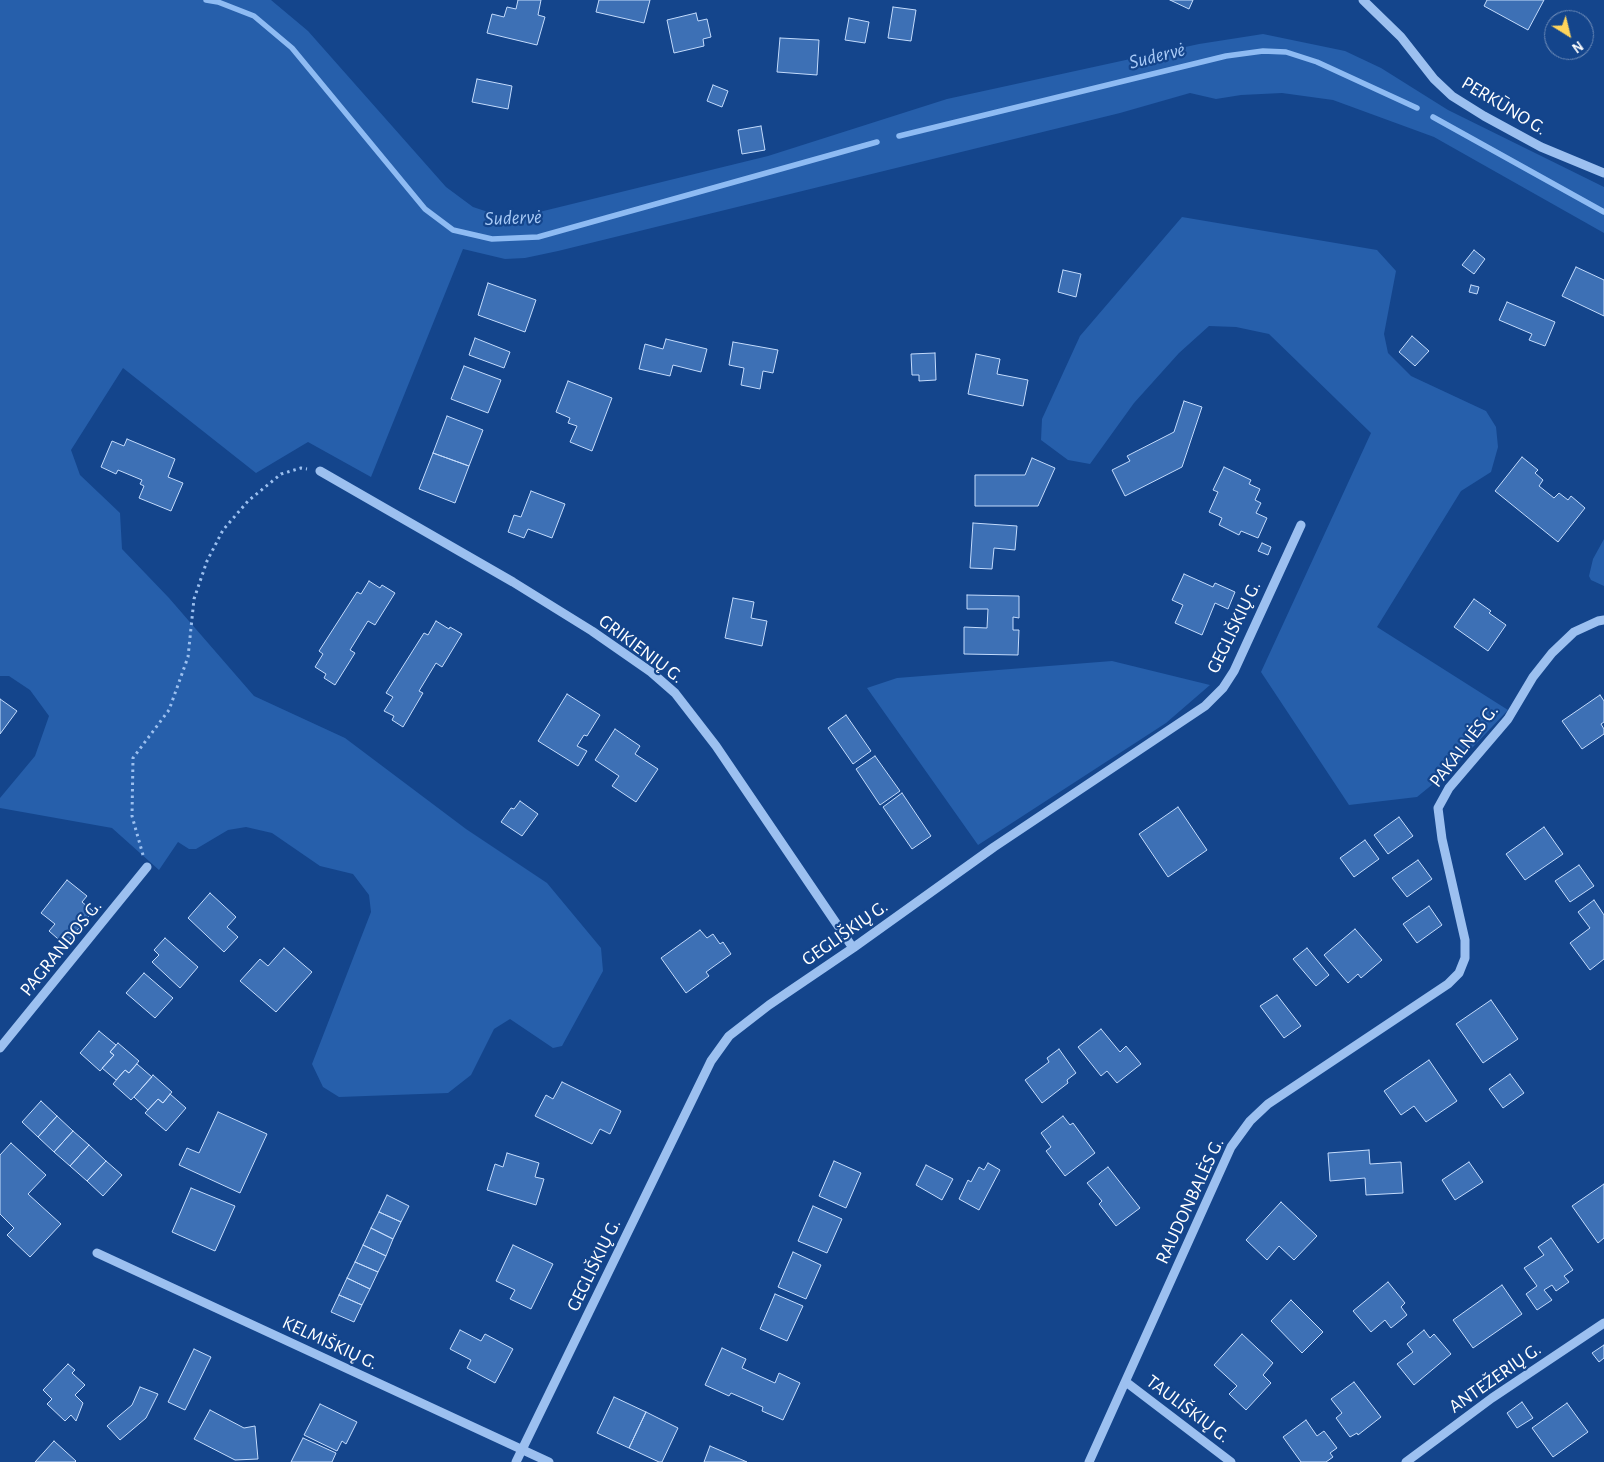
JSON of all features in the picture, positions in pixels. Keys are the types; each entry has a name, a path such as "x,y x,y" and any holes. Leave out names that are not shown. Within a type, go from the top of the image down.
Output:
{"street":[{"name":"PERKŪNO G.","path":"1363,0 1401,37 1434,79 1452,96 1541,147 1604,173"},
{"name":"GRIKIENIŲ G.","path":"320,471 512,582 592,631 651,672 675,693 716,746 853,948"},
{"name":"GEGLIŠKIŲ G.","path":"516,1462 711,1062 729,1036 769,1005 994,848 1205,706 1223,688 1234,671 1301,525"},
{"name":"PAKALNĖS G.","path":"1448,984 1459,973 1464,958 1465,940 1442,838 1438,808 1449,788 1508,718 1533,677 1552,653 1574,632 1604,620"},
{"name":"PAGRANDOS G.","path":"0,1048 147,868"},
{"name":"RAUDONBALĖS G.","path":"1089,1462 1231,1147 1250,1121 1268,1104 1448,984"},
{"name":"KELMIŠKIŲ G.","path":"97,1253 548,1462"},
{"name":"ANTEŽERIŲ G.","path":"1406,1462 1492,1398 1604,1323"},
{"name":"TAULIŠKIŲ G.","path":"1126,1382 1231,1462"}],"path":[{"path":"147,868 132,816 133,758 169,710 188,657 194,599 207,561 223,530 248,501 281,474 302,468 320,471"}],"shaded area":[{"path":"0,0 271,0 308,31 446,187 473,207 503,217 527,215 768,156 947,99 1199,44 1263,34 1345,51 1381,68 1448,110 1604,187 1604,233 1434,137 1333,100 1282,93 1241,95 1216,99 1190,93 1120,113 558,251 525,258 505,259 463,249 371,477 308,442 256,473 123,368 71,450 80,475 120,513 122,549 169,598 254,696 345,738 466,829 547,883 601,948 603,971 562,1046 553,1048 510,1019 494,1029 471,1075 448,1093 339,1097 323,1087 312,1064 371,912 369,895 353,874 320,866 272,833 246,827 228,830 196,849 189,849 178,842 159,870 112,828 0,808 0,798 35,756 49,716 30,690 9,676 0,676"},
{"path":"1182,217 1377,250 1396,271 1384,334 1388,353 1411,376 1486,411 1496,427 1498,447 1491,472 1461,491 1377,627 1508,710 1455,766 1417,797 1349,805 1261,672 1371,433 1269,334 1236,327 1209,326 1179,353 1134,403 1090,464 1068,460 1041,440 1042,419 1080,336"},
{"path":"1604,539 1604,586 1591,580 1589,576 1593,559"},
{"path":"1112,661 1210,685 1166,723 978,845 867,688 897,678"}],"building":[{"path":"518,0 541,0 538,15 545,17 537,45 487,33 492,14 504,17 507,7 516,9"},
{"path":"599,0 650,0 644,23 596,12"},
{"path":"1170,0 1193,0 1189,9"},
{"path":"1487,0 1544,0 1528,30 1484,6"},
{"path":"893,7 916,10 911,41 888,38"},
{"path":"696,13 698,21 707,19 711,37 703,39 704,46 674,53 667,20"},
{"path":"849,18 869,22 865,43 845,40"},
{"path":"780,38 819,40 817,75 777,72"},
{"path":"477,79 512,86 508,109 472,102"},
{"path":"713,85 728,91 722,107 707,101"},
{"path":"761,126 765,150 742,154 738,130"},
{"path":"1474,250 1485,259 1474,274 1462,265"},
{"path":"1576,267 1604,280 1604,316 1562,296"},
{"path":"1063,270 1081,274 1076,297 1058,292"},
{"path":"488,283 536,300 525,332 478,315"},
{"path":"1471,285 1479,287 1477,294 1469,292"},
{"path":"1507,302 1555,322 1545,346 1529,340 1532,334 1499,320"},
{"path":"1412,336 1429,351 1415,366 1399,352"},
{"path":"475,338 510,352 504,368 469,355"},
{"path":"666,339 707,349 701,372 673,365 670,376 639,369 645,344 663,349"},
{"path":"733,342 778,350 773,373 763,371 760,389 741,385 744,368 729,365"},
{"path":"935,353 936,380 919,381 919,375 912,375 911,354"},
{"path":"976,354 1000,359 997,374 1028,380 1023,406 968,394"},
{"path":"464,366 501,380 488,413 451,399"},
{"path":"568,381 612,398 592,451 570,442 577,426 568,423 570,418 556,412"},
{"path":"1184,401 1202,407 1182,467 1125,496 1112,470 1130,461 1127,456 1174,432"},
{"path":"447,416 483,430 469,466 433,453"},
{"path":"127,439 175,459 168,477 183,483 171,511 139,498 144,486 140,484 142,480 118,470 116,474 101,467 112,441 124,446"},
{"path":"433,453 469,466 455,503 419,489"},
{"path":"1522,457 1538,470 1535,473 1543,480 1539,486 1554,498 1559,493 1568,500 1571,496 1585,508 1558,542 1495,491"},
{"path":"1032,458 1055,468 1038,506 975,506 975,475 1025,475"},
{"path":"1224,467 1251,480 1249,484 1260,489 1255,500 1261,503 1256,513 1267,518 1258,538 1241,531 1239,535 1219,525 1222,518 1209,512 1218,492 1213,490"},
{"path":"531,491 565,504 552,538 528,529 524,538 508,532 514,515 521,517"},
{"path":"973,523 1017,526 1015,550 994,548 992,569 970,568"},
{"path":"1262,543 1271,547 1268,555 1258,551"},
{"path":"1184,574 1213,587 1215,583 1235,592 1228,609 1215,603 1202,635 1175,623 1183,605 1172,600"},
{"path":"369,581 380,588 382,585 395,593 375,625 368,621 350,650 355,653 335,685 324,678 326,674 315,667 323,654 319,651 357,592 361,594"},
{"path":"967,595 1019,596 1019,618 1013,617 1013,630 1019,630 1018,655 964,654 964,627 987,628 988,609 967,609"},
{"path":"733,598 754,602 751,618 767,621 762,646 725,638"},
{"path":"1474,599 1506,625 1488,651 1454,627"},
{"path":"436,621 462,634 442,667 436,663 419,691 423,693 403,727 392,720 394,716 384,711 393,697 386,693 424,633 428,635"},
{"path":"567,694 600,715 587,736 584,735 577,746 587,751 578,766 538,741"},
{"path":"1600,695 1604,701 1604,722 1601,724 1604,734 1582,749 1562,721"},
{"path":"0,699 17,711 0,734"},
{"path":"846,715 871,751 853,764 828,728"},
{"path":"615,729 640,746 635,754 658,769 636,802 612,786 619,776 595,760"},
{"path":"875,756 900,791 880,805 856,769"},
{"path":"902,793 931,836 912,849 883,807"},
{"path":"520,801 538,814 522,836 501,822 511,808 514,809"},
{"path":"1178,807 1207,850 1168,877 1139,834"},
{"path":"1399,817 1413,836 1388,854 1374,835"},
{"path":"1544,827 1563,854 1525,880 1506,854"},
{"path":"1365,840 1379,859 1354,877 1340,858"},
{"path":"1418,860 1432,879 1407,897 1392,878"},
{"path":"1579,865 1594,886 1570,902 1555,881"},
{"path":"67,880 87,896 82,902 93,911 65,945 49,931 55,924 41,913"},
{"path":"210,893 236,917 227,927 238,937 224,952 188,918"},
{"path":"1594,900 1604,915 1604,959 1590,970 1570,943 1590,928 1578,912"},
{"path":"1429,906 1442,925 1417,943 1403,924"},
{"path":"1355,929 1382,960 1361,978 1358,974 1348,983 1324,955"},
{"path":"700,930 707,938 713,934 720,944 723,942 731,954 706,972 709,976 686,993 661,958"},
{"path":"165,938 198,967 180,988 152,962 159,955 154,950"},
{"path":"284,948 312,972 276,1012 240,981 260,959 268,966"},
{"path":"1307,948 1329,975 1316,986 1293,959"},
{"path":"144,973 173,998 155,1018 126,993"},
{"path":"1277,995 1301,1026 1284,1038 1260,1006"},
{"path":"1491,1000 1518,1039 1483,1063 1456,1024"},
{"path":"1101,1029 1120,1052 1126,1046 1141,1064 1117,1083 1107,1071 1101,1076 1078,1047"},
{"path":"99,1031 116,1045 110,1052 114,1055 100,1071 80,1053"},
{"path":"118,1043 139,1061 129,1073 125,1070 116,1080 102,1068 114,1055 110,1052"},
{"path":"1059,1049 1076,1073 1067,1080 1068,1083 1042,1103 1025,1080 1049,1062 1047,1058"},
{"path":"1429,1060 1457,1101 1426,1122 1414,1106 1401,1115 1384,1091"},
{"path":"137,1064 152,1077 131,1100 113,1084 125,1070 129,1073"},
{"path":"1510,1074 1524,1093 1503,1108 1489,1089"},
{"path":"153,1075 172,1092 163,1103 158,1099 148,1110 134,1097"},
{"path":"562,1082 621,1111 610,1134 600,1129 592,1144 535,1116 546,1095 553,1099"},
{"path":"170,1094 186,1108 166,1131 145,1113 158,1099 163,1103"},
{"path":"41,1101 57,1116 38,1137 22,1122"},
{"path":"218,1112 267,1134 240,1193 179,1165 187,1148 199,1153"},
{"path":"57,1116 73,1131 54,1152 38,1137"},
{"path":"1063,1116 1070,1125 1073,1123 1095,1153 1065,1176 1046,1151 1051,1147 1041,1133"},
{"path":"73,1131 89,1145 70,1166 54,1152"},
{"path":"11,1143 46,1175 28,1194 61,1224 30,1257 7,1235 14,1228 0,1214 0,1155"},
{"path":"89,1145 106,1161 87,1181 70,1166"},
{"path":"1369,1150 1370,1164 1401,1162 1403,1193 1366,1195 1365,1178 1330,1181 1328,1153"},
{"path":"507,1153 539,1163 535,1177 544,1179 536,1205 487,1190 495,1164 503,1167"},
{"path":"106,1161 122,1175 103,1196 87,1181"},
{"path":"834,1161 861,1173 846,1208 819,1196"},
{"path":"1469,1162 1483,1182 1455,1200 1442,1180"},
{"path":"988,1163 1000,1170 979,1210 959,1199 968,1180 971,1182 979,1167 984,1170"},
{"path":"926,1165 953,1179 942,1200 916,1185"},
{"path":"1108,1167 1140,1208 1116,1226 1099,1204 1102,1201 1087,1183"},
{"path":"1604,1184 1604,1238 1598,1243 1572,1206"},
{"path":"191,1188 235,1206 215,1251 172,1232"},
{"path":"387,1195 409,1206 401,1222 379,1212"},
{"path":"1281,1202 1317,1236 1294,1260 1279,1246 1267,1260 1246,1240"},
{"path":"813,1206 842,1219 827,1253 798,1241"},
{"path":"379,1212 401,1222 393,1239 371,1228"},
{"path":"371,1228 393,1239 386,1256 363,1245"},
{"path":"1551,1238 1573,1270 1564,1276 1569,1282 1556,1291 1552,1285 1544,1290 1552,1300 1537,1310 1526,1294 1537,1286 1524,1268 1544,1255 1538,1247"},
{"path":"363,1245 386,1256 378,1272 355,1262"},
{"path":"513,1245 553,1264 531,1309 510,1299 515,1290 496,1281"},
{"path":"793,1252 821,1265 806,1299 778,1287"},
{"path":"355,1262 378,1272 370,1289 347,1278"},
{"path":"347,1278 370,1289 362,1305 339,1295"},
{"path":"1388,1282 1405,1303 1401,1307 1407,1315 1391,1328 1385,1320 1371,1332 1353,1311"},
{"path":"1502,1285 1522,1314 1473,1348 1453,1320"},
{"path":"775,1294 803,1306 787,1341 760,1329"},
{"path":"339,1295 362,1305 354,1322 331,1312"},
{"path":"1291,1300 1323,1332 1302,1353 1271,1321"},
{"path":"460,1330 481,1341 485,1334 513,1349 495,1383 467,1368 471,1360 450,1349"},
{"path":"1424,1330 1430,1338 1434,1334 1451,1354 1414,1385 1397,1364 1413,1352 1407,1344"},
{"path":"1242,1334 1273,1363 1263,1375 1271,1383 1246,1410 1229,1394 1237,1386 1214,1365"},
{"path":"1604,1345 1604,1358 1599,1362 1592,1353"},
{"path":"722,1348 746,1359 742,1368 775,1383 779,1373 800,1383 783,1420 762,1411 763,1407 731,1393 729,1396 705,1385"},
{"path":"194,1349 211,1357 185,1410 168,1402"},
{"path":"68,1364 75,1370 72,1373 85,1385 75,1395 83,1403 76,1421 71,1415 65,1421 47,1404 52,1399 43,1390"},
{"path":"1354,1382 1381,1417 1358,1435 1357,1433 1350,1437 1336,1418 1342,1413 1331,1399"},
{"path":"140,1387 158,1394 146,1418 120,1440 107,1426 132,1405"},
{"path":"614,1397 646,1412 629,1448 597,1433"},
{"path":"1522,1402 1533,1418 1517,1428 1507,1413"},
{"path":"1567,1403 1588,1432 1553,1457 1532,1428"},
{"path":"320,1404 357,1422 346,1444 342,1441 337,1451 304,1435"},
{"path":"210,1410 244,1428 255,1426 258,1459 235,1460 194,1439"},
{"path":"646,1412 678,1428 662,1462 629,1448"},
{"path":"1306,1420 1317,1436 1324,1431 1337,1448 1330,1453 1333,1457 1326,1462 1301,1462 1283,1437"},
{"path":"303,1438 336,1453 332,1462 291,1462"},
{"path":"54,1441 76,1461 35,1462"},
{"path":"710,1446 747,1462 704,1462"}],"waterway":[{"name":"Sudervė","path":"206,0 218,2 254,16 292,48 425,209 453,230 492,239 538,237 877,142"},
{"name":"Sudervė","path":"899,136 1226,56 1263,51 1286,52 1317,62 1417,108"},
{"name":"Sudervė","path":"1433,117 1604,212"}]}
